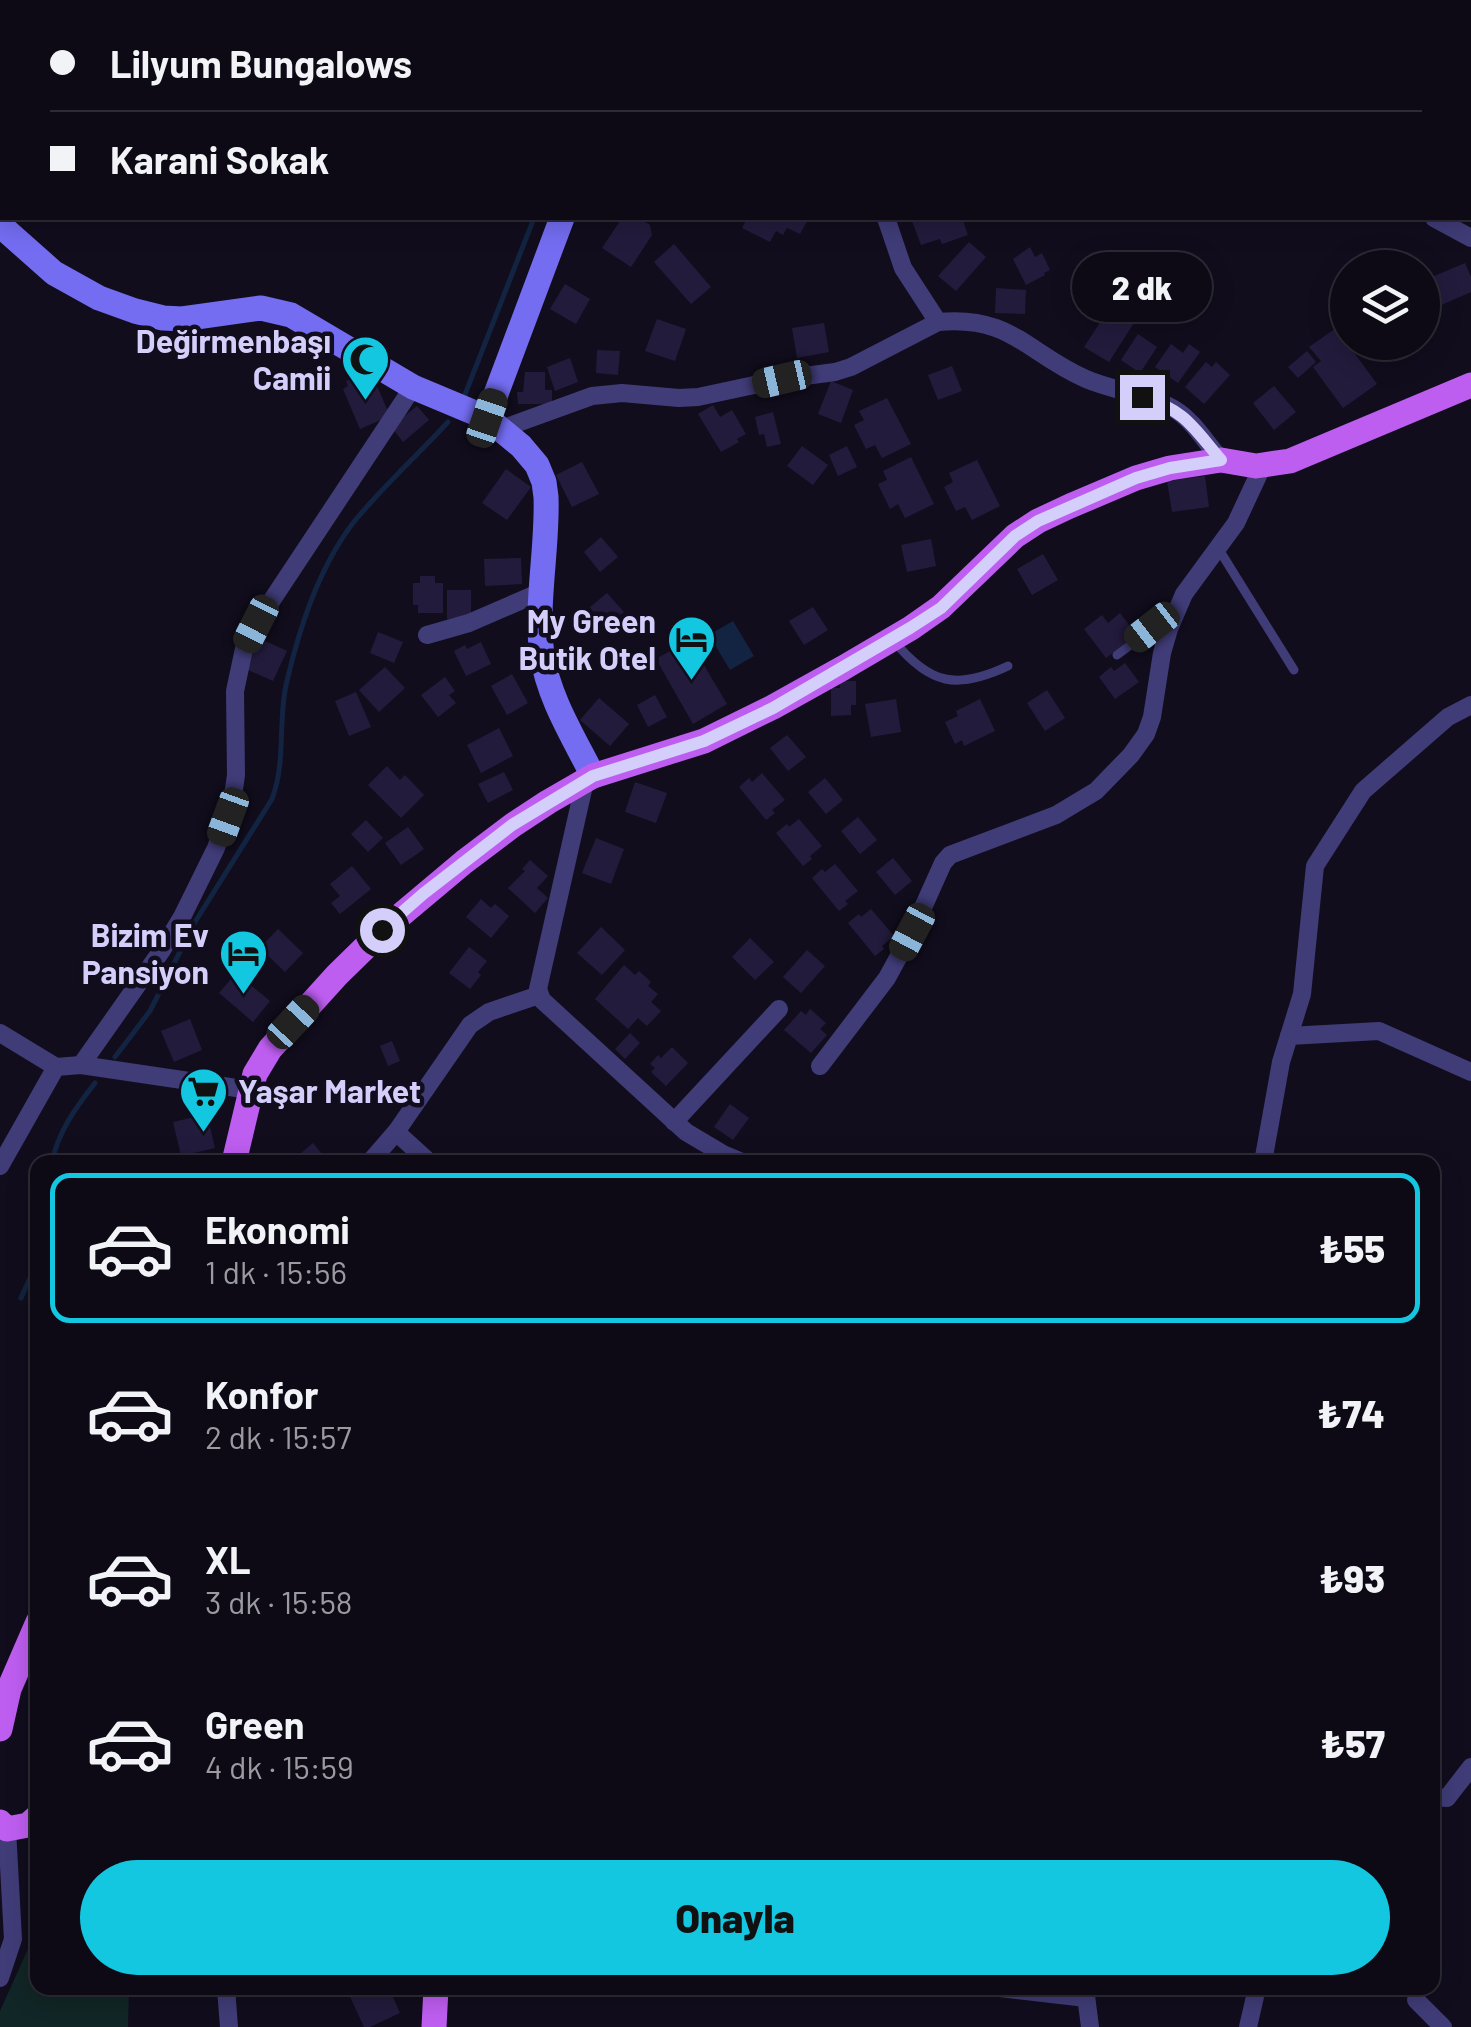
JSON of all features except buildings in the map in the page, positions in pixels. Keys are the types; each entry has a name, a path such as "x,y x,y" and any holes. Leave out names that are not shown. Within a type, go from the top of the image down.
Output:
{"main road":[{"path":"236,1155 255,1074 270,1049 382,930 488,843 548,802 589,778 704,741 773,708 941,608 1015,536 1038,521 1136,478 1170,468 1221,460 1263,465 1290,461 1471,385"},
{"path":"0,1729 9,1689 30,1640"},
{"path":"3,1826 30,1823"},
{"path":"434,2027 436,1995"}],"street":[{"path":"494,423 561,220"},
{"path":"887,220 903,268 938,322"},
{"path":"1438,220 1471,238"},
{"path":"0,225 54,273 100,298 135,311 182,319 246,310 276,310 292,315 413,387 494,423 537,465 544,482 547,512 540,643 546,675 589,778 539,995 674,1122 723,1155"},
{"path":"494,423 592,396 622,393 698,397 835,372 938,322 968,322 1005,330 1086,379 1164,404 1186,418 1221,460"},
{"path":"82,1065 162,950 216,848 236,775 235,691 244,649 263,614 413,387"},
{"path":"820,1066 887,978 950,855 1056,815 1096,791 1131,755 1152,717 1162,653 1176,611 1196,575 1236,523 1263,465"},
{"path":"426,635 470,624 542,591"},
{"path":"1264,1155 1280,1062 1302,994 1315,866 1363,791 1448,718 1471,705"},
{"path":"376,1155 470,1026 489,1012 539,995"},
{"path":"674,1122 779,1010"},
{"path":"1289,1036 1379,1031 1471,1072"},
{"path":"0,1033 56,1067 82,1065 250,1090"},
{"path":"0,1166 56,1067"},
{"path":"396,1132 422,1155"},
{"path":"1440,1798 1447,1798 1471,1767"},
{"path":"0,1978 13,1940 3,1826"},
{"path":"227,1995 229,2027"},
{"path":"1086,1995 1090,2027"},
{"path":"1248,2027 1255,1995"},
{"path":"1416,2000 1443,2027"}],"lane":[{"path":"1218,548 1294,670"},
{"path":"1117,654 1176,611"},
{"path":"893,638 916,666 941,678 971,680 1008,666"}],"green space":[{"path":"30,1945 30,1995 129,1995 128,2027 0,2027 0,2011"}],"water":[{"path":"733,621 754,656 730,670 709,635"}],"waterway":[{"path":"464,397 533,220"},
{"path":"115,1057 150,1011 195,922 272,799 279,771 286,685 304,621 330,560 364,510 448,422"},
{"path":"54,1155 63,1130 95,1083"},
{"path":"21,1298 30,1278"}],"place":[{"name":"Değirmenbaşı Camii","path":"366,402"},
{"name":"My Green Butik Otel","path":"691,682"},
{"name":"Bizim Ev Pansiyon","path":"244,996"},
{"name":"Yaşar Market","path":"203,1134"}],"route":[{"path":"382,930 512,825 593,776 704,741 773,708 910,628 941,608 1015,536 1038,521 1136,478 1221,460 1186,418 1164,404 1142,397"}]}
